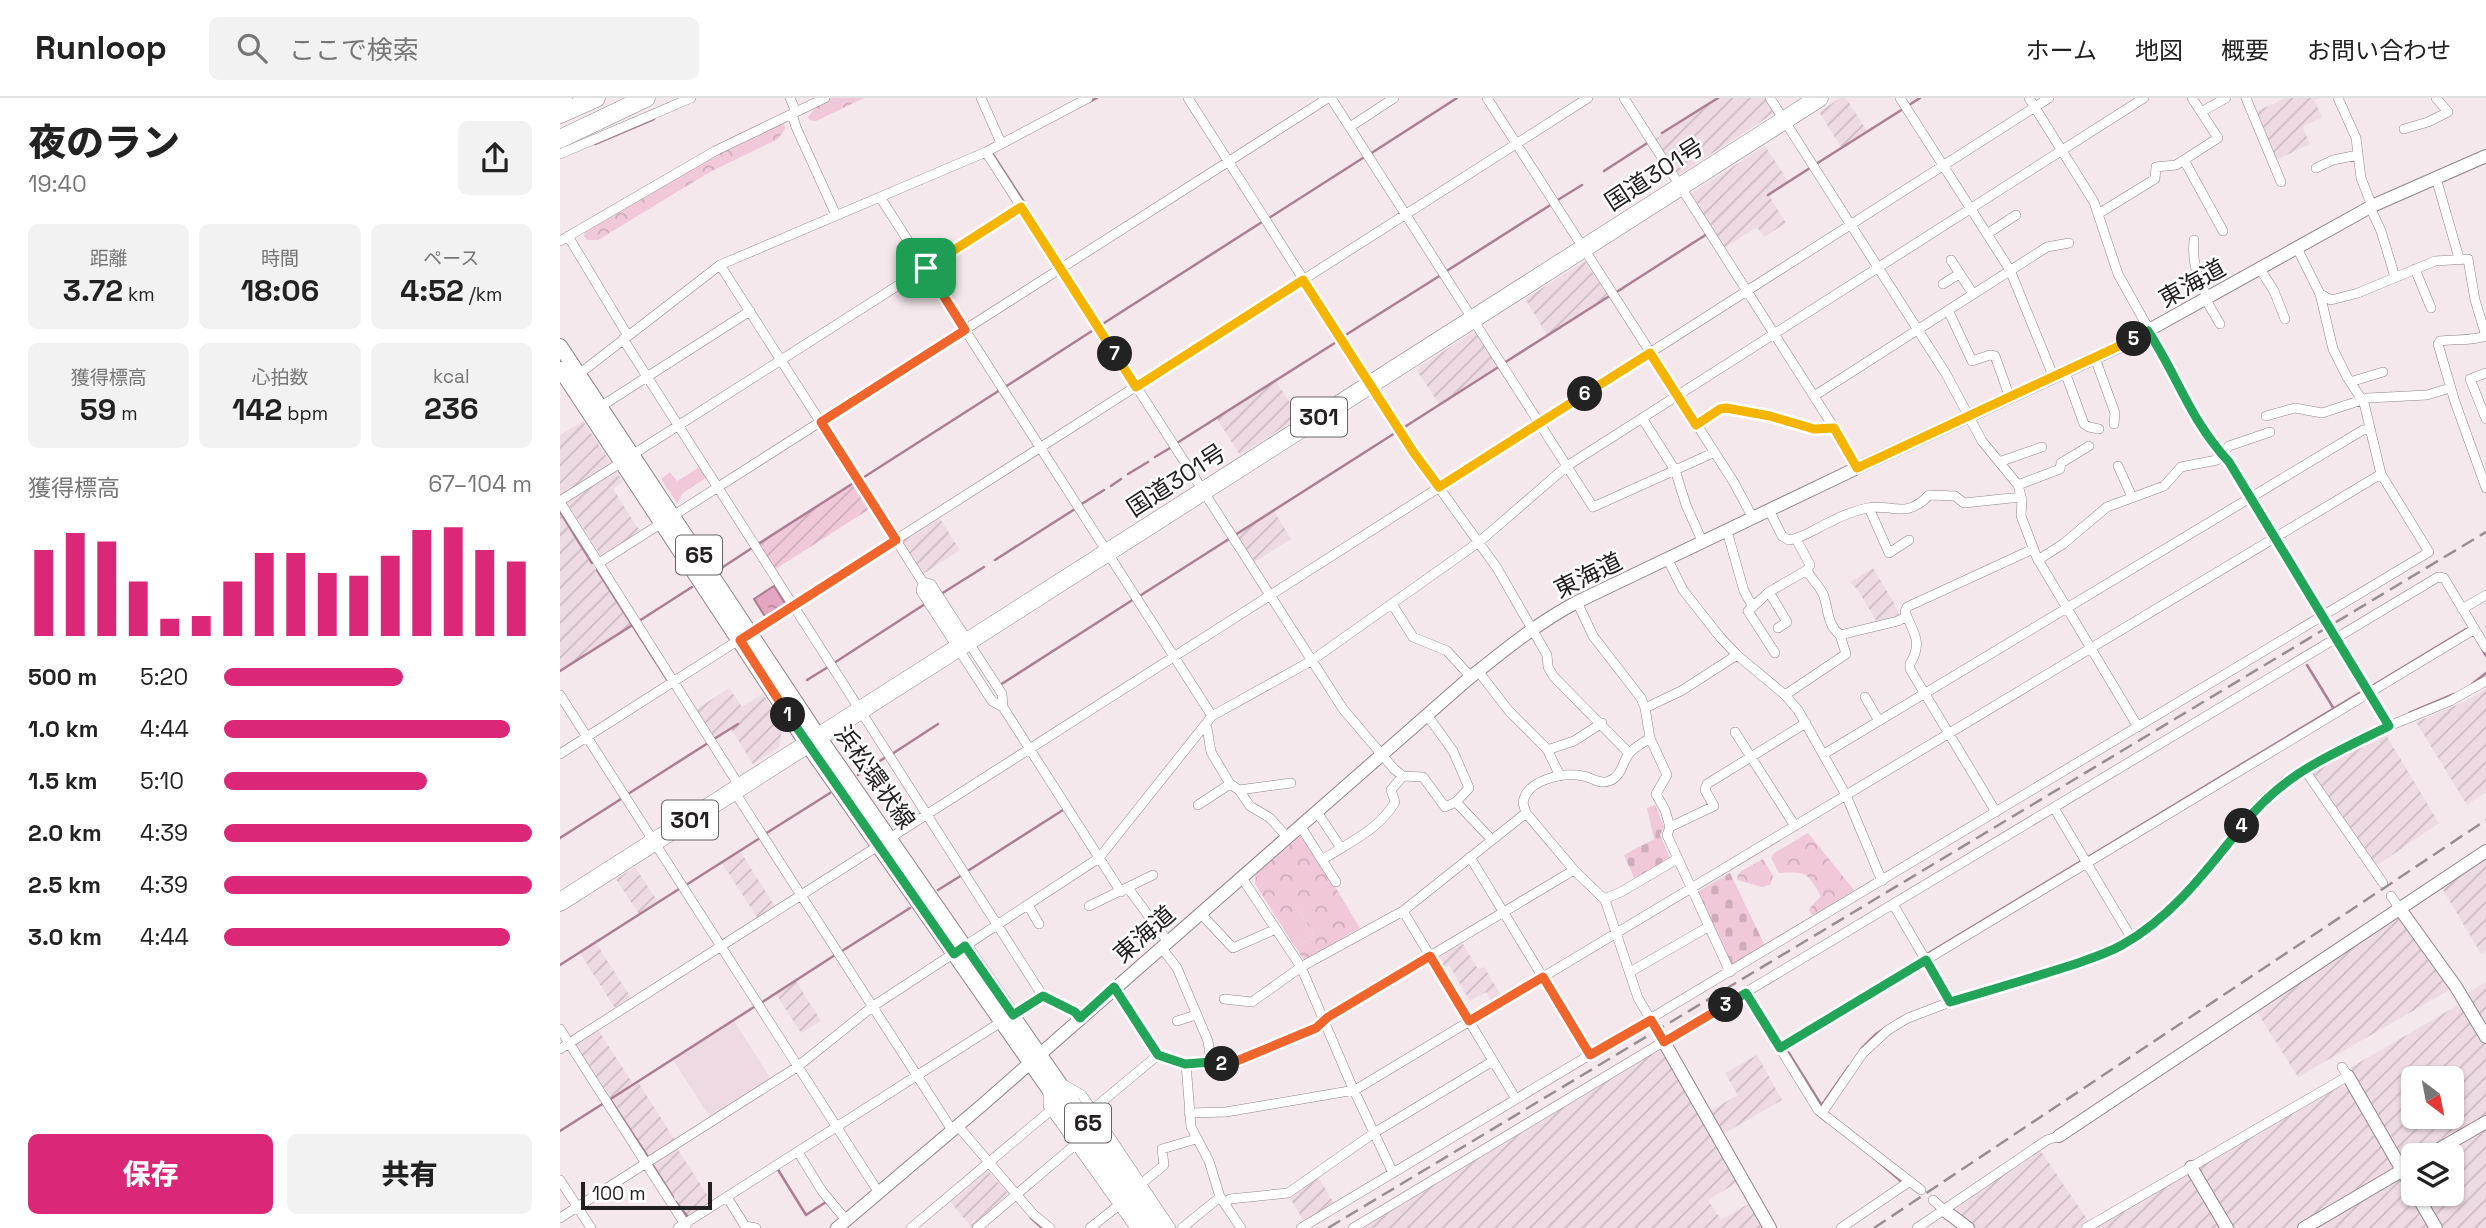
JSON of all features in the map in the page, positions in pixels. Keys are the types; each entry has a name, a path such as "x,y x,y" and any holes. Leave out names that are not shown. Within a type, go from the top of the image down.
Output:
{"highway":[{"path":"560,114 596,98"},
{"path":"560,139 646,98"},
{"name":"国道301号","path":"560,902 1819,98"}],"main road":[{"name":"東海道","path":"841,1225 1427,715 1532,630 1577,602 2095,358 2371,207 2486,156"},
{"name":"浜松環状線","path":"560,346 569,382 600,407 627,458"},
{"name":"浜松環状線","path":"560,369 627,458 813,741 1007,1019 1130,1195 1160,1228"},
{"path":"2059,1136 2486,851"},
{"path":"2400,909 2456,987 2486,1037"},
{"path":"1664,1042 1770,1228"},
{"path":"2345,1072 2401,1156"},
{"path":"2450,1143 2486,1122"},
{"path":"2191,1167 2227,1228"},
{"path":"2304,1228 2401,1171"},
{"name":"浜松環状線","path":"1130,1195 1146,1228"},
{"path":"2423,1206 2436,1228"},
{"path":"1944,1210 1968,1228"}],"street":[{"path":"560,154 691,98"},
{"path":"790,98 796,127 836,215"},
{"path":"825,98 715,151 564,239 678,426 1043,996 1075,1012 1080,1018"},
{"path":"981,98 1002,143"},
{"path":"569,382 720,265 986,152 1088,98"},
{"path":"1188,98 1414,453 1497,568 1547,655 1548,667 1554,677 1629,753"},
{"path":"599,563 1330,98 1593,508 1713,453"},
{"path":"1350,127 1394,98"},
{"path":"1487,98 1733,481 1753,518"},
{"path":"560,754 1588,98"},
{"path":"1624,98 1857,468"},
{"path":"1770,98 1951,382 1982,440 2018,485 2021,516 2038,560 2138,727"},
{"path":"1900,98 2010,270 2084,424 2099,429"},
{"path":"2029,98 2089,193 2111,259 2198,424 2251,498 2389,726"},
{"path":"560,1049 2049,98"},
{"path":"560,1218 797,1067 872,1007 1099,858 1212,716 1311,661 1392,604 1479,542 1567,466 2144,98"},
{"path":"2098,214 2155,179 2156,167 2175,165 2218,138 2192,98"},
{"path":"2201,112 2226,98"},
{"path":"2246,98 2281,183"},
{"path":"2338,98 2356,138 2362,183 2395,277"},
{"path":"2404,128 2428,122 2448,112 2436,98"},
{"path":"986,152 1343,709 1381,756 1403,776 1423,777 1445,807 1456,802 1469,788 1454,751 1427,715"},
{"path":"2316,169 2333,160 2358,155"},
{"path":"2184,159 2223,231"},
{"path":"2436,177 2459,258"},
{"path":"880,197 1212,716"},
{"path":"1021,207 560,501 801,895 916,1076 955,1128 989,1162 1037,1218 1050,1228"},
{"path":"1987,234 2016,215"},
{"path":"2194,240 2196,274 2220,324"},
{"path":"1814,396 2047,247 2069,243"},
{"path":"1301,1228 2428,552 2381,474 2362,399 2350,382 2331,344 2320,294 2297,248"},
{"path":"2320,294 2331,300 2358,293 2435,261 2468,259 2475,300 2486,336 2457,338 2440,341 2438,344 2450,388 2486,488"},
{"path":"1951,260 1972,294"},
{"path":"720,265 923,582 921,591 963,645 992,701 1003,707 1099,858 1165,944 1208,1041 1211,1062"},
{"path":"2260,269 2274,291 2285,319"},
{"path":"2415,269 2431,308"},
{"path":"1943,284 1959,274"},
{"path":"1948,310 1972,361 1995,356 2010,398"},
{"path":"600,407 750,311"},
{"path":"2095,358 2115,413 2114,424"},
{"path":"2350,382 2383,372"},
{"path":"2486,373 2470,379 2486,419"},
{"path":"2266,416 2295,408 2322,413 2362,399 2427,395 2450,388"},
{"path":"1696,425 1726,408 1770,416 1814,429 1834,428"},
{"path":"1642,418 1675,470 1686,505 1703,543"},
{"path":"1824,754 2363,430 2370,429"},
{"path":"2038,560 2063,544 2107,507 2164,486 2181,467 2217,460 2229,446 2270,432"},
{"path":"2018,485 2060,469 2061,463 2089,446"},
{"path":"1999,462 2042,447"},
{"path":"2118,466 2132,498"},
{"path":"1189,1113 1231,1111 1355,1090 2381,474"},
{"path":"1769,510 1784,539 1796,539 1831,521 1869,508 1903,509 1922,503 1929,495 1955,496 1962,502 2021,497"},
{"path":"1869,508 1889,553 1909,540"},
{"path":"1727,531 1744,591 1753,607"},
{"path":"1775,653 1748,611 1769,592 1807,570 1810,565 1796,539"},
{"path":"1996,812 1910,669 1917,645 1905,612 1907,607 2033,549"},
{"path":"1668,560 1679,584 1702,616 1737,655 1786,695 1806,723 1846,795 1882,881"},
{"path":"1786,695 1846,654 1840,635 1828,618 1822,593 1807,570"},
{"path":"1353,1228 2438,577 2444,578 2486,648"},
{"path":"1769,592 1787,622 1778,628"},
{"path":"2462,609 2486,595"},
{"path":"1577,602 1593,636 1638,694 1645,708 1650,738 1667,777 1656,794 1670,827 1667,835 1730,972"},
{"path":"1392,604 1413,637 1447,651 1475,674 1547,750 1560,776"},
{"path":"1840,635 1898,621 1907,616"},
{"path":"1780,1048 2474,629"},
{"path":"1645,708 1681,691 1737,655"},
{"path":"1822,1113 1878,1037 1908,1018 1950,1002 2092,958 2132,939 2183,898 2266,798 2304,769 2389,726 2450,701 2486,681"},
{"path":"560,695 878,1193"},
{"path":"1865,697 1879,721"},
{"path":"1547,750 1574,741 1602,723"},
{"path":"1670,827 1714,806 1705,790 1707,784 1806,723"},
{"path":"1204,726 1207,728 1211,752 1230,785 1239,790 1250,806 1270,818 1288,838"},
{"path":"1735,732 1795,826"},
{"path":"1650,738 1629,753 1619,774 1607,782 1576,775 1560,776 1544,780 1525,794 1522,803 1526,813 1574,870 1604,899 1639,998 1664,1042"},
{"path":"2304,769 2383,883"},
{"path":"1322,860 1374,826 1391,809 1395,802 1391,790 1403,776"},
{"path":"1239,790 1291,783"},
{"path":"1198,805 1230,785"},
{"path":"1456,802 1492,839"},
{"path":"2054,807 2132,939"},
{"path":"1317,812 1341,848"},
{"path":"1224,999 1252,1002 1301,967 1403,911 1526,813"},
{"path":"1301,827 1336,882"},
{"path":"1470,857 1590,1055"},
{"path":"1604,899 1677,859"},
{"path":"1114,987 1158,1055 1185,1064 1211,1062 1227,1065 1316,1028 1574,870"},
{"path":"1090,906 1153,875"},
{"path":"1242,878 1301,967 1393,1173"},
{"path":"2391,896 2400,909"},
{"path":"1893,904 1950,1002"},
{"path":"1028,905 1039,923"},
{"path":"1403,911 1516,1099"},
{"path":"1200,914 1233,948 1276,929"},
{"path":"1630,972 1708,927"},
{"path":"1746,993 1822,1113 1921,1190"},
{"path":"560,1029 646,1163 683,1227 1043,996"},
{"path":"1177,1021 1196,1015"},
{"path":"1092,1110 1158,1055"},
{"path":"1182,1228 1222,1200 1288,1192 1374,1133 1493,1061"},
{"path":"1185,1064 1191,1127 1209,1161 1222,1200 1241,1228"},
{"path":"2086,1228 2345,1072"},
{"path":"1135,1228 1130,1195 1092,1110 1082,1096 1054,1085 1048,1105 1076,1144 1130,1195 1171,1228"},
{"path":"911,1228 1051,1110"},
{"path":"1917,1228 2048,1140 2059,1136"},
{"path":"1090,1228 1164,1165 1162,1149 1196,1139"},
{"path":"977,1228 1076,1144"},
{"path":"798,1152 841,1225"},
{"path":"560,1180 591,1228"},
{"path":"1841,1228 1910,1181"},
{"path":"727,1197 745,1226 756,1228"},
{"path":"1933,1200 1944,1210"}],"shaded area":[{"path":"1719,98 1767,98 1776,112 1677,176 1654,140"},
{"path":"1840,98 1846,98 1867,131 1841,147 1819,112"},
{"path":"2286,98 2320,98 2314,100 2322,117 2302,127 2310,144 2276,160 2255,112"},
{"path":"1765,146 1788,181 1768,194 1786,223 1764,237 1757,227 1723,249 1689,195"},
{"path":"1585,261 1608,296 1547,335 1525,299"},
{"path":"1476,330 1499,365 1439,404 1416,369"},
{"path":"1276,381 1299,417 1240,455 1217,419"},
{"path":"583,421 612,465 560,498 560,435"},
{"path":"615,470 623,482 613,489 641,533 601,556 567,500"},
{"path":"1274,511 1291,539 1253,563 1235,536"},
{"path":"560,515 631,625 560,671"},
{"path":"938,516 960,550 922,575 900,540"},
{"path":"1873,568 1900,617 1878,624 1858,590 1850,582"},
{"path":"729,688 742,707 763,694 783,725 779,747 753,764 731,729 738,723 712,740 694,711"},
{"path":"2486,689 2486,792 2467,805 2416,722 2468,700"},
{"path":"2386,735 2439,823 2376,866 2312,775 2313,771"},
{"path":"740,851 776,908 758,919 722,863"},
{"path":"2486,859 2486,951 2481,954 2442,888"},
{"path":"635,867 658,902 639,914 616,879"},
{"path":"2396,918 2400,919 2451,989 2298,1077 2257,1012"},
{"path":"1461,941 1478,969 1484,967 1502,997 1492,1002 1486,992 1470,1001 1449,965 1442,969 1436,959 1437,955"},
{"path":"596,943 632,999 616,1010 580,953"},
{"path":"796,981 821,1021 801,1033 776,994"},
{"path":"2486,982 2486,1228 2443,1228 2430,1206 2464,1206 2464,1143 2401,1143 2401,1156 2350,1068 2470,998 2467,993"},
{"path":"734,1021 771,1079 710,1117 673,1060"},
{"path":"597,1028 633,1084 608,1099 573,1044"},
{"path":"1660,1047 1738,1182 1708,1200 1721,1220 1750,1203 1764,1228 1357,1228"},
{"path":"1757,1055 1782,1100 1723,1134 1710,1111 1738,1095 1725,1073"},
{"path":"638,1082 675,1140 649,1156 612,1099"},
{"path":"2339,1085 2347,1088 2401,1180 2401,1206 2416,1206 2429,1228 2094,1228"},
{"path":"677,1148 711,1201 687,1216 653,1163"},
{"path":"2040,1150 2089,1222 2078,1228 1976,1228 1956,1213 1956,1207"},
{"path":"987,1170 1010,1196 972,1228 950,1202"},
{"path":"1317,1175 1335,1205 1305,1223 1288,1195"}],"green space":[{"path":"831,98 864,98 816,121 810,120 808,117 817,106"},
{"path":"782,123 786,128 778,139 710,172 598,240 587,240 584,236 586,230 716,153"},
{"path":"701,466 706,478 683,493 677,503 661,479 670,472 677,481"},
{"path":"855,483 871,508 774,570 758,545"},
{"path":"1655,805 1664,827 1660,835 1670,858 1635,880 1624,855 1654,839 1647,808"},
{"path":"1808,833 1854,890 1814,915 1809,909 1821,896 1809,877 1801,873 1779,873 1771,858 1774,853"},
{"path":"1301,835 1305,837 1360,928 1304,960 1291,937 1302,943 1312,937 1313,933 1298,909 1277,918 1255,884 1256,873"},
{"path":"1763,859 1773,876 1770,885 1762,887 1738,880 1740,872"},
{"path":"1730,873 1765,946 1732,965 1699,894 1699,891"},
{"path":"1286,890 1313,933 1312,937 1302,943 1296,938 1291,941 1267,902"}],"water":[{"path":"774,586 786,605 766,618 754,599"}],"waterway":[{"path":"1089,102 1097,98"},
{"path":"1370,154 1457,98"},
{"path":"1662,133 1718,98"},
{"path":"1909,105 1920,98"},
{"path":"1816,164 1903,109"},
{"path":"595,144 654,119"},
{"path":"1604,171 1649,142"},
{"path":"992,153 1024,202"},
{"path":"1269,218 1366,156"},
{"path":"1768,195 1810,168"},
{"path":"1556,201 1582,185"},
{"path":"1445,272 1552,204"},
{"path":"1026,206 1043,232"},
{"path":"1101,325 1262,222"},
{"path":"1615,293 1707,234"},
{"path":"1344,336 1441,275"},
{"path":"1504,363 1608,297"},
{"path":"1005,387 1095,329"},
{"path":"1177,443 1338,341"},
{"path":"1403,428 1500,366"},
{"path":"861,479 1000,390"},
{"path":"1235,535 1395,433"},
{"path":"1155,457 1170,448"},
{"path":"1128,474 1148,462"},
{"path":"1111,486 1121,479"},
{"path":"758,544 855,482"},
{"path":"1080,505 1104,490"},
{"path":"995,560 1075,509"},
{"path":"560,512 592,563"},
{"path":"1138,597 1229,539"},
{"path":"720,569 752,548"},
{"path":"941,594 984,567"},
{"path":"597,570 668,681"},
{"path":"639,621 692,587"},
{"path":"1000,685 1134,599"},
{"path":"834,663 925,604"},
{"path":"560,671 631,626"},
{"path":"2372,686 2466,629"},
{"path":"2482,649 2486,656"},
{"path":"2307,665 2334,709"},
{"path":"807,680 828,667"},
{"path":"2472,684 2486,673"},
{"path":"2088,857 2361,692"},
{"path":"2409,713 2454,694"},
{"path":"714,739 738,724"},
{"path":"892,754 938,724"},
{"path":"628,794 708,743"},
{"path":"2301,766 2345,744"},
{"path":"858,775 886,757"},
{"path":"2273,786 2284,777"},
{"path":"765,834 830,793"},
{"path":"560,838 621,799"},
{"path":"966,872 1063,810"},
{"path":"686,885 760,838"},
{"path":"1927,954 2081,861"},
{"path":"938,890 962,875"},
{"path":"560,965 679,889"},
{"path":"842,951 910,908"},
{"path":"761,1003 835,955"},
{"path":"1784,1040 1921,957"},
{"path":"609,1100 754,1007"},
{"path":"1861,1049 1876,1034 1902,1017"},
{"path":"1787,1050 1822,1106"},
{"path":"1821,1106 1849,1066"},
{"path":"610,1099 648,1157"},
{"path":"560,1131 604,1103"},
{"path":"1817,1114 1827,1122"},
{"path":"1874,1158 1903,1183"},
{"path":"652,1164 673,1197"},
{"path":"777,1168 806,1215 826,1202 828,1204"},
{"path":"676,1202 688,1217"},
{"path":"1031,1218 1042,1228"}],"railway":[{"path":"1328,1228 2486,532"},
{"path":"1874,1228 2486,820"}],"route":[{"path":"1021,207 1136,387 1303,280 1414,453 1439,487 1650,353 1696,425 1726,408 1770,416 1814,429 1834,428 1857,468 2148,331 2198,424 2229,462 2389,726 2312,764 2280,785 2253,813 2183,898 2157,921 2121,946 2024,981 1950,1002 1926,960 1780,1048 1746,993 1664,1042 1651,1020 1643,1022 1590,1055 1543,977 1469,1021 1430,956 1328,1017 1316,1028 1227,1065 1211,1062 1185,1064 1158,1055 1114,987 1080,1018 1075,1012 1043,996 1013,1015 965,946 954,954 807,744 740,640 896,540 821,422 965,330 926,268 1021,207"}]}
